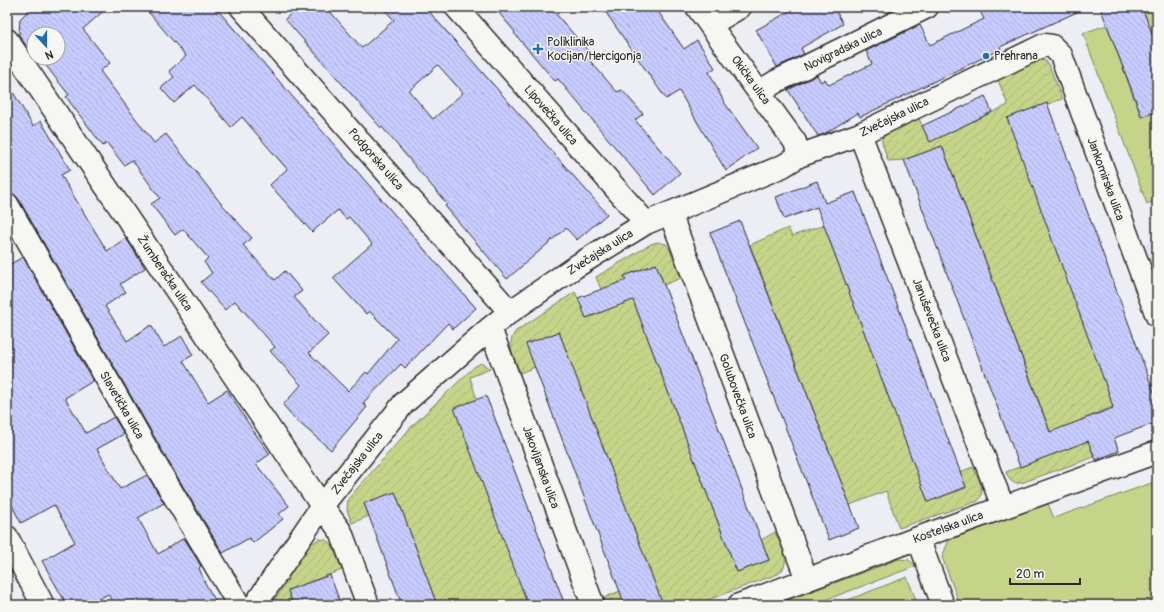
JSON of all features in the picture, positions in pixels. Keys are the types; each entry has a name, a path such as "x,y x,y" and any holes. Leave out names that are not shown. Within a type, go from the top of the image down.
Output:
{"street":[{"name":"Podgorska ulica","path":"241,7 510,312"},
{"name":"Lipovečka ulica","path":"456,7 646,223"},
{"name":"Okićka ulica","path":"697,7 795,142 799,156"},
{"path":"710,25 740,7"},
{"name":"Novigradska ulica","path":"759,92 784,78 927,7"},
{"name":"Žumberačka ulica","path":"7,40 341,532 368,605"},
{"name":"Zvečajska ulica","path":"255,605 322,506 404,403 510,312 575,267 646,223 783,166 799,156 860,134 1037,48 1044,45 1052,46"},
{"name":"Jankomirska ulica","path":"1052,46 1061,55 1157,316"},
{"name":"Januševečka ulica","path":"860,134 1003,507"},
{"name":"Slavetička ulica","path":"7,204 161,474 239,605"},
{"name":"Golubovečka ulica","path":"670,213 806,580"},
{"name":"Jakovljanska ulica","path":"490,328 593,605"},
{"name":"Kostelska ulica","path":"739,605 918,538 1157,452"},
{"path":"7,537 43,605"},
{"path":"918,538 943,605"}],"shaded area":[{"path":"1157,237 1157,283 1146,254 1146,248 1147,243"}],"green space":[{"path":"1142,7 1157,7 1157,47"},
{"path":"1107,25 1141,117 1157,111 1157,200 1147,204 1083,33"},
{"path":"1039,60 1046,61 1049,65 1062,99 1008,118 1114,406 1081,420 1094,457 1021,483 1015,483 1011,481 1006,472 1058,452 942,146 904,160 888,161 882,138 889,132 918,117 930,141 1008,105 998,80"},
{"path":"824,225 928,501 966,488 960,472 973,467 979,480 982,493 978,501 899,528 886,491 850,505 750,245 788,228 792,236"},
{"path":"657,242 666,244 669,248 681,278 664,285 656,264 624,276 737,572 769,560 761,540 775,532 783,549 785,560 785,565 778,574 694,605 661,605 662,604 559,332 527,344 535,367 520,373 511,346 511,341 516,331 575,292 587,318 609,309 596,277 651,244"},
{"path":"481,363 490,369 470,377 528,605 437,605 395,492 364,504 369,516 352,523 347,510 348,499 413,425 474,367"},
{"path":"1157,481 1157,605 960,605 942,557 949,540 1048,504 1054,518"},
{"path":"319,539 326,540 332,545 342,570 288,590 293,605 272,605 308,546"},
{"path":"899,559 909,560 916,566 812,605 775,605"},
{"path":"907,577 918,605 835,605"},
{"path":"620,591 625,605 606,605 604,598"}],"building":[{"path":"32,7 108,7 83,29 110,63 100,71 154,143 166,134 219,201 252,238 243,245 275,280 285,271 302,291 294,297 328,335 309,353 348,391 366,372 368,374 397,339 369,311 366,314 333,278 372,244 349,217 346,219 338,210 312,232 270,185 287,169 242,117 231,127 195,85 174,103 161,88 174,77 169,71 186,56 144,7 215,7 476,308 453,329 448,323 405,368 401,364 363,403 367,407 331,450 296,420 283,405 301,385 270,351 275,347 235,301 225,310 201,282 212,273 204,262 208,258 183,229 175,235 151,204 160,198 132,160 124,165 107,143 103,146 66,97 69,95 46,66 66,66 66,26 26,26 26,46 19,35 20,19"},
{"path":"299,7 326,7 362,48 394,20 382,7 425,7 607,214 577,240 566,228 507,279 445,206 447,204 382,127 381,128 285,19","holes":["438,65 463,93 433,119 409,91"]},
{"path":"494,7 550,7 589,52 585,55 617,92 622,90 643,114 635,120 680,173 655,195 558,79 555,81"},
{"path":"602,7 655,7 684,49 697,40 715,68 709,72 724,102 757,148 726,171 679,91 666,99"},
{"path":"797,7 834,7 843,24 801,48 804,54 777,67 756,30"},
{"path":"978,7 1088,7 1000,47 1001,49 860,117 858,113 824,134 818,136 788,90 817,75 821,82 825,79 829,85 872,64 866,51 920,25 930,45 984,19"},
{"path":"1100,7 1142,7 1157,47 1157,111 1142,117"},
{"path":"7,82 33,126 41,121 70,170 61,175 107,251 126,238 145,268 120,284 126,292 105,306 127,341 151,325 164,347 182,336 193,355 183,361 208,402 227,390 270,454 256,464 289,506 279,514 283,519 253,543 249,538 223,553 172,468 18,198 12,193 7,184"},
{"path":"985,96 992,112 930,142 922,126"},
{"path":"1047,103 1157,400 1157,422 1114,438 1119,451 1096,460 1088,441 1020,467 904,160 942,146 1050,432 1113,408 1007,118"},
{"path":"817,181 825,203 855,192 966,487 928,502 817,207 784,219 776,197"},
{"path":"740,221 859,528 829,540 710,233"},
{"path":"23,257 93,381 65,398 86,433 114,417 124,434 97,449 120,489 147,475 164,503 138,518 158,554 184,538 201,566 199,568 205,583 218,605 114,605 108,594 88,605 67,605 42,561 75,542 54,505 21,523 7,496 7,266"},
{"path":"656,264 769,560 737,572 633,300 586,318 578,298 626,280 624,276"},
{"path":"559,332 663,605 625,605 526,344"},
{"path":"486,396 565,605 528,605 454,408"},
{"path":"395,492 437,605 402,605 364,503"},
{"path":"330,575 341,605 293,605 288,590"}],"place":[{"name":"Poliklinika Kocijan/Hercigonja","path":"538,49"},
{"name":"Prehrana","path":"986,56"}]}
